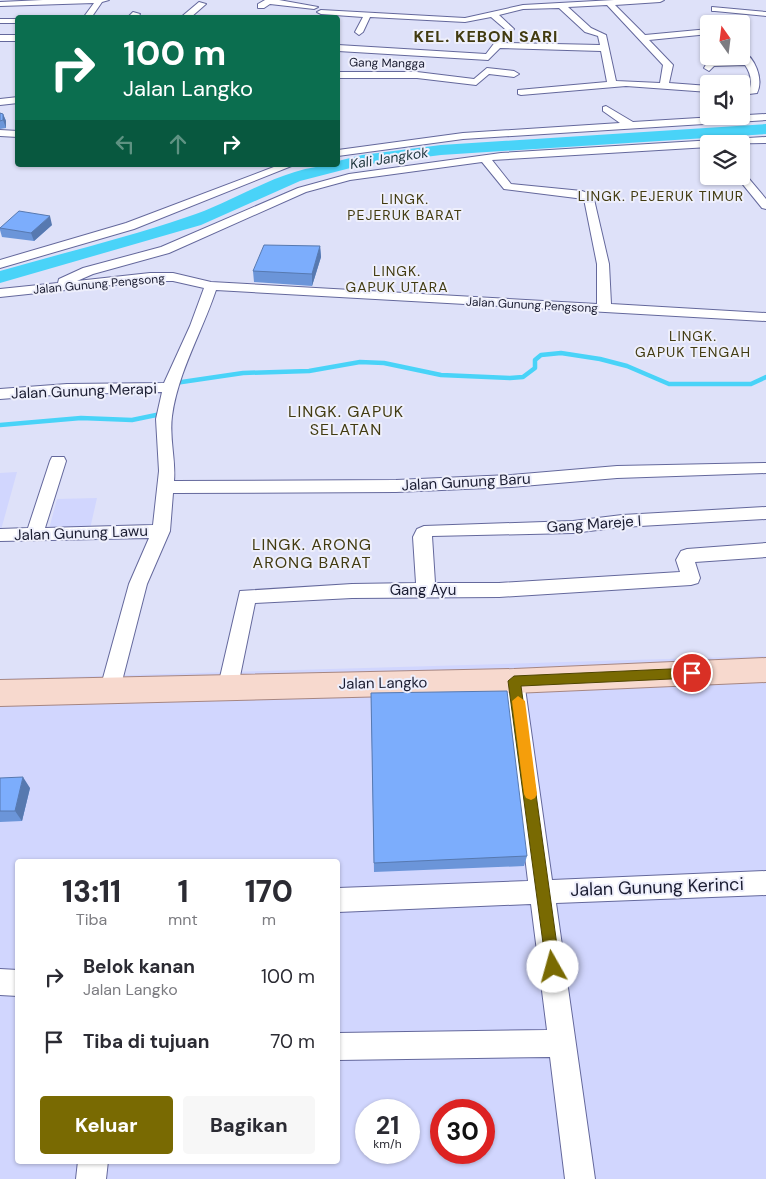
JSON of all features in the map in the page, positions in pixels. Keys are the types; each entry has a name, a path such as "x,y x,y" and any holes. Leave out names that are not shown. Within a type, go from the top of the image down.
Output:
{"main road":[{"name":"Jalan Langko","path":"0,693 228,686 514,681 766,670"}],"street":[{"path":"0,4 105,0"},
{"path":"306,0 318,12"},
{"path":"261,6 269,1 318,12 465,20 494,15 518,8 660,0"},
{"path":"711,0 716,15"},
{"path":"89,15 99,1"},
{"path":"604,2 644,38 668,65 664,84"},
{"path":"747,13 751,3"},
{"path":"188,15 202,4"},
{"path":"561,5 588,30 602,35 612,83"},
{"path":"715,9 766,14"},
{"path":"39,11 58,11"},
{"path":"488,57 510,29 494,15"},
{"path":"359,32 367,16"},
{"path":"0,21 15,21"},
{"path":"686,25 700,24"},
{"path":"644,38 700,33"},
{"path":"0,38 15,38"},
{"path":"499,45 604,48"},
{"path":"340,48 497,58 488,71 514,74"},
{"path":"750,65 756,73 755,91 750,92"},
{"name":"Gang Mangga","path":"340,74 477,82 488,71"},
{"path":"521,92 612,83 664,84 700,88"},
{"path":"0,102 15,100"},
{"path":"606,108 633,127"},
{"path":"750,118 766,117"},
{"path":"340,153 463,136 700,124"},
{"path":"690,126 700,136"},
{"path":"0,133 15,134"},
{"path":"750,141 766,140"},
{"path":"57,287 88,271 165,250 302,190 325,183 484,158 700,143"},
{"path":"484,158 508,187 582,194 589,197 603,264 604,309"},
{"path":"0,264 130,226 284,167"},
{"path":"748,185 766,206"},
{"name":"Jalan Gunung Pengsong","path":"0,293 158,276 211,286 332,291 414,298 766,317"},
{"path":"110,689 138,584 161,531 167,471 164,419 169,386 211,286"},
{"name":"Jalan Gunung Merapi","path":"0,394 67,389 169,386"},
{"path":"35,534 45,496 58,461"},
{"name":"Jalan Gunung Baru","path":"166,487 293,488 396,486 511,481 617,472 766,468"},
{"name":"Gang Mareje I","path":"426,591 423,533 430,530 573,527 622,521 766,513"},
{"name":"Jalan Gunung Lawu","path":"0,535 161,531"},
{"name":"Gang Ayu","path":"228,686 247,596 352,591 499,590 690,578 685,560 686,556 766,550"},
{"path":"514,681 580,1179"},
{"name":"Jalan Gunung Kerinci","path":"340,900 766,883"},
{"path":"0,982 15,983"},
{"path":"340,1047 562,1043"},
{"path":"91,1179 93,1164"}],"shaded area":[{"path":"17,472 1,530 0,531 0,473"},
{"path":"97,498 90,529 49,529 57,499"},
{"path":"766,656 766,1179 0,1179 0,679"}],"building":[{"path":"0,113 3,114 3,120 0,121"},
{"path":"19,211 50,216 31,233 0,228"},
{"path":"264,245 320,246 312,274 253,271"},
{"path":"507,691 527,856 374,863 371,693"},
{"path":"23,777 15,811 0,811 0,778"}],"waterway":[{"name":"Kali Jangkok","path":"340,166 362,160 441,150 766,129"},
{"name":"Kali Jangkok","path":"0,277 195,221 294,177 334,167"},
{"path":"175,383 243,373 309,371 360,362 384,363 441,375 523,377 535,368 535,360 541,355 561,353 600,359 627,366 669,384 751,384 766,377"},
{"path":"0,425 81,418 132,420 161,414"}],"slow traffic":[{"path":"518,701 531,794"}],"district":[{"name":"KEL. KEBON SARI","path":"486,36"},
{"name":"LINGK. PEJERUK TIMUR","path":"661,196"},
{"name":"LINGK. PEJERUK BARAT","path":"405,207"},
{"name":"LINGK. GAPUK UTARA","path":"397,280"},
{"name":"LINGK. GAPUK TENGAH","path":"693,344"},
{"name":"LINGK. GAPUK SELATAN","path":"346,420"},
{"name":"LINGK. ARONG ARONG BARAT","path":"312,553"}],"route":[{"path":"553,967 520,708 514,681 692,673"}]}
